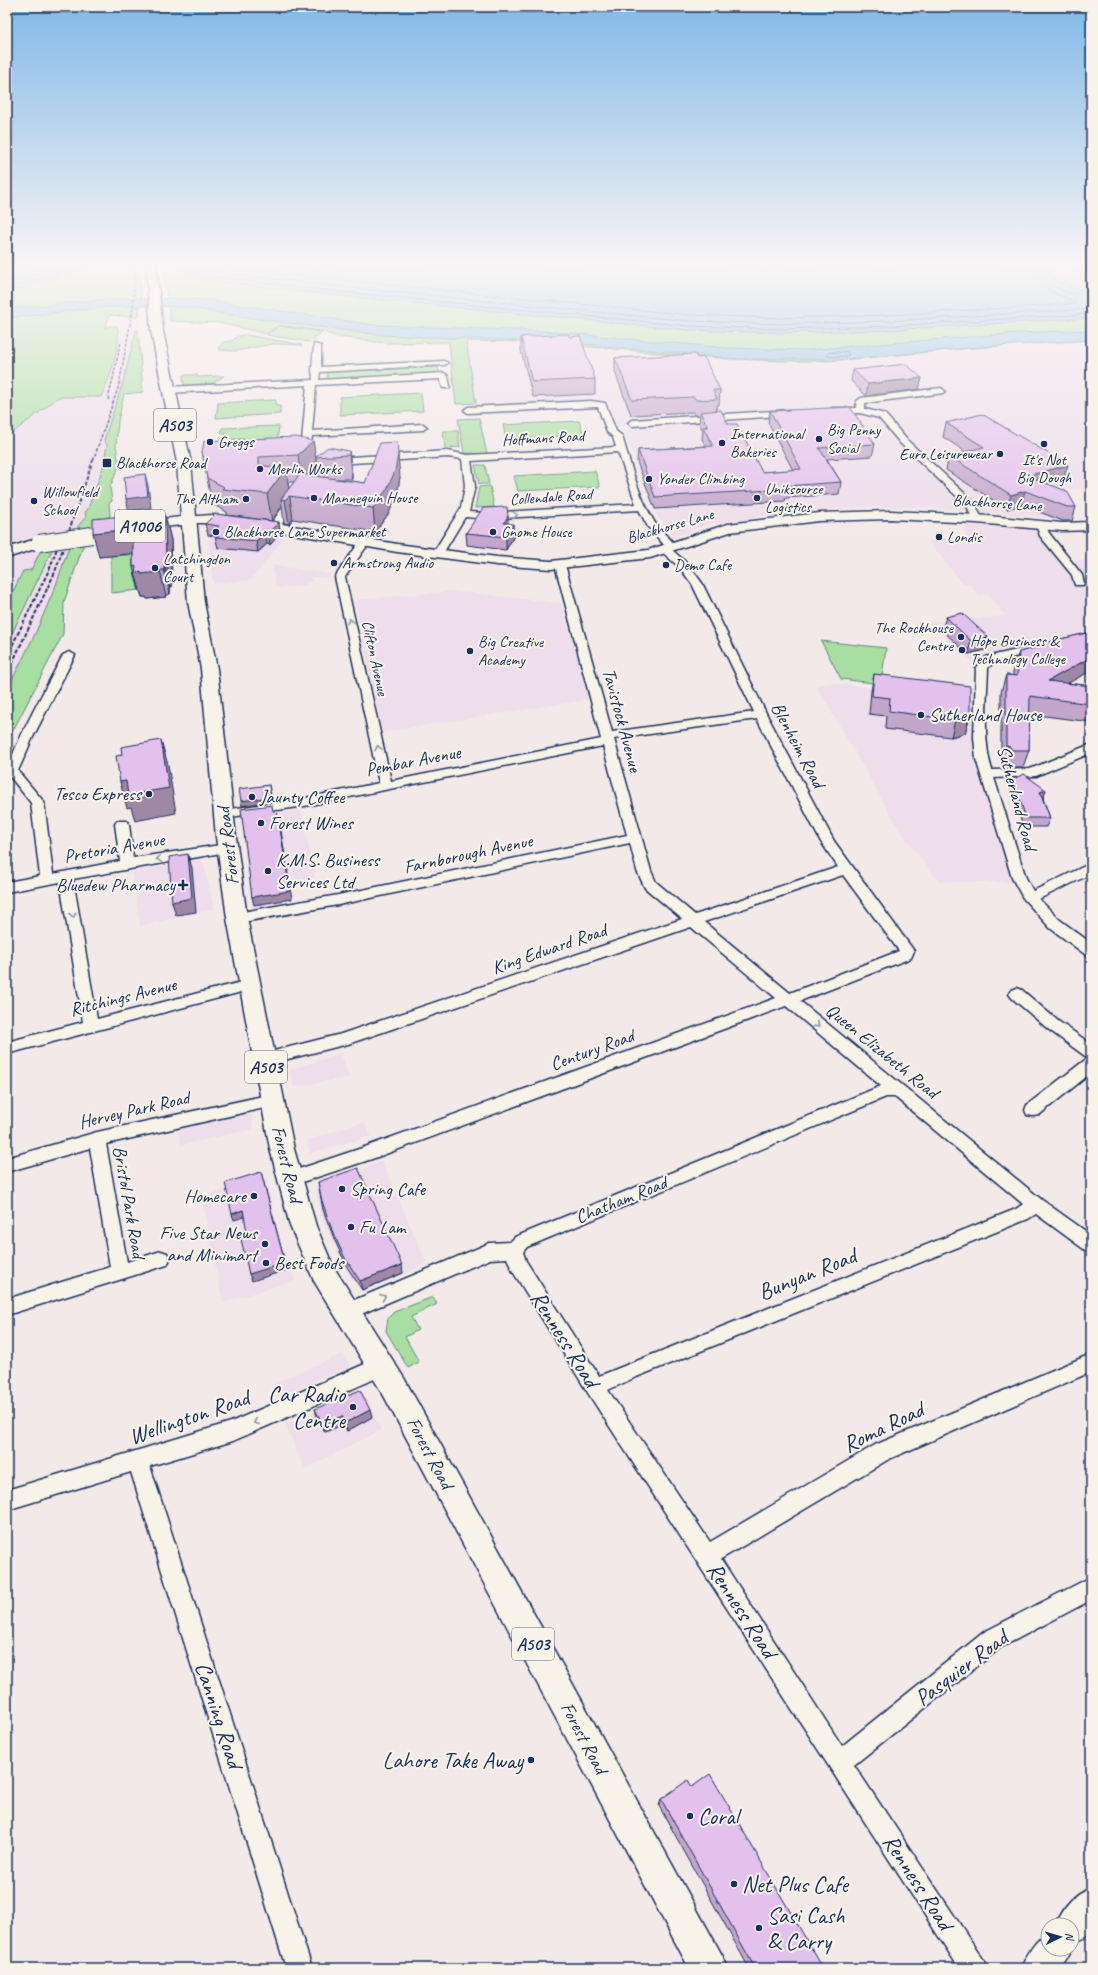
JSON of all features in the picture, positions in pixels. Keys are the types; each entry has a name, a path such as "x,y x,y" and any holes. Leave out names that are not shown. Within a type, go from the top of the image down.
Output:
{"main road":[{"name":"Forest Road","path":"163,359 184,463 196,602 209,669 227,848 237,918 272,1100 290,1179 303,1226 311,1248 323,1273 381,1366 709,1968"},
{"name":"Blackhorse Lane","path":"190,520 216,519 274,527 364,543 438,553 498,561 560,565 650,554 728,528 806,518 873,515 977,519 1041,525 1091,526"},
{"name":"A1006","path":"124,528 190,520"},
{"name":"A1006","path":"7,553 39,543 98,534"},
{"path":"1080,1917 1091,1904"},
{"path":"1039,1968 1048,1957"}],"street":[{"path":"293,459 305,458 315,359"},
{"path":"443,359 446,386"},
{"path":"313,375 444,369"},
{"path":"168,390 257,379 444,369"},
{"path":"860,410 861,401 941,391"},
{"name":"Blenheim Road","path":"468,411 597,404 604,407 612,432 617,436 647,518 668,548 684,566 700,588 761,715 828,842 846,870 907,951 906,954"},
{"path":"826,411 860,410 875,413 886,420 904,442 972,505 977,519"},
{"path":"632,423 802,413"},
{"path":"308,434 423,427"},
{"name":"Hoffmans Road","path":"274,527 314,476 327,465 335,461 448,454 460,455 466,458 621,449"},
{"path":"438,553 466,508 470,486 466,458"},
{"name":"Collendale Road","path":"462,514 488,516 642,507"},
{"path":"1041,525 1044,534 1077,575 1079,583"},
{"name":"Clifton Avenue","path":"364,543 340,577 386,786"},
{"name":"Tavistock Avenue","path":"560,565 634,838 645,877 650,885"},
{"name":"Sutherland Road","path":"1052,644 990,659 984,664 982,668 980,737 982,759 1019,878 1030,898 1055,924 1091,951"},
{"path":"47,880 37,802 12,771 27,737 69,655"},
{"name":"Pembar Avenue","path":"224,814 305,802 372,789 374,787 386,786 608,738 761,715"},
{"path":"987,774 1032,773 1091,748"},
{"path":"122,824 127,864"},
{"name":"Farnborough Avenue","path":"237,918 346,898 634,838"},
{"name":"Pretoria Avenue","path":"7,887 66,877 127,864 227,848"},
{"path":"1030,898 1091,868"},
{"name":"King Edward Road","path":"264,1059 342,1040 846,870"},
{"path":"66,877 91,1026"},
{"name":"Queen Elizabeth Road","path":"650,885 1036,1205 1091,1245"},
{"name":"Century Road","path":"290,1179 366,1154 787,1000 906,954"},
{"name":"Ritchings Avenue","path":"7,1048 249,985"},
{"path":"1017,994 1053,1025 1091,1052"},
{"path":"1034,1110 1091,1064"},
{"name":"Chatham Road","path":"514,1250 521,1242 885,1091 899,1091"},
{"name":"Hervey Park Road","path":"7,1165 97,1139 272,1100"},
{"name":"Bristol Park Road","path":"97,1139 120,1271"},
{"name":"Bunyan Road","path":"595,1387 627,1372 1022,1214 1036,1205"},
{"path":"347,1312 489,1251 514,1250"},
{"name":"Renness Road","path":"514,1250 518,1264 595,1387 707,1556 839,1763 974,1968"},
{"path":"7,1307 161,1259"},
{"name":"Roma Road","path":"707,1556 882,1452 1091,1363"},
{"name":"Wellington Road","path":"7,1500 233,1431 381,1366"},
{"name":"Canning Road","path":"138,1461 299,1968"},
{"name":"Pasquier Road","path":"839,1763 992,1640 1091,1588"}],"shaded area":[{"name":"Willowfield School","path":"114,359 129,359 104,440 116,445 119,466 110,487 112,501 109,503 110,516 90,529 39,535 7,545 7,437 59,397 101,397 108,383"},
{"path":"469,359 751,359 784,361 837,359 1091,359 1091,488 1049,492 1072,523 1040,517 918,507 869,507 794,512 709,524 674,537 658,518 624,433 631,426 617,426 607,400 476,408"},
{"path":"966,524 1048,531 1071,561 1091,560 1091,631 987,660 983,664 972,661 959,652 930,622 1006,616 987,594 979,595 970,584 964,585 928,541 965,536"},
{"path":"235,530 284,538 251,580 213,584 208,534"},
{"path":"85,545 64,602 63,634 7,742 7,562 30,551 42,548"},
{"path":"272,565 331,574 329,578 311,577 312,581 306,582 307,585 276,588"},
{"name":"Big Creative Academy","path":"451,591 560,603 591,699 382,732 355,600"},
{"path":"834,683 976,702 979,761 1021,882 939,882 901,832 816,685"},
{"path":"301,810 315,877 291,883 292,890 277,893 279,905 252,909 241,820"},
{"path":"200,860 204,865 214,909 140,926 132,871"},
{"path":"341,1054 349,1077 294,1087 289,1070"},
{"path":"251,1114 253,1129 181,1145 178,1130"},
{"path":"364,1122 371,1136 310,1153 307,1140"},
{"path":"382,1161 427,1264 362,1292 345,1268 320,1213 316,1189"},
{"path":"265,1178 281,1243 295,1280 223,1303 202,1197"},
{"path":"342,1354 351,1366 277,1397 274,1383"},
{"path":"363,1393 381,1430 305,1469 285,1424"}],"green space":[{"path":"7,359 115,359 101,397 59,397 7,437"},
{"path":"129,359 140,359 143,392 124,394 118,421 116,445 119,466 110,487 112,501 109,503 110,516 90,529 78,530 78,526 86,517 85,512 88,509 103,467 107,445 104,440"},
{"path":"451,359 469,359 476,403 456,404"},
{"path":"732,359 853,359 819,361"},
{"path":"438,367 439,374 327,379 327,372"},
{"path":"183,375 197,375 197,377 224,376 213,383 184,385"},
{"path":"421,393 423,411 340,415 340,397"},
{"path":"276,400 276,406 280,406 280,414 216,418 218,403"},
{"path":"479,418 487,454 464,453 458,419"},
{"path":"579,421 584,435 506,439 503,425"},
{"path":"279,426 277,442 223,444 225,433 221,433 222,428"},
{"path":"443,431 458,431 460,447 445,448"},
{"path":"475,465 485,465 489,484 479,484"},
{"path":"595,471 600,487 518,491 514,476"},
{"path":"490,486 494,507 475,508 479,487"},
{"path":"84,543 64,602 63,634 7,742 7,690 36,632 56,585 70,544"},
{"path":"54,546 7,644 7,604 23,571 31,570 42,548"},
{"path":"141,554 139,590 111,593 111,556"},
{"path":"821,641 886,648 881,684 841,679"},
{"path":"433,1297 437,1304 411,1317 418,1330 405,1337 419,1362 408,1368 386,1331 388,1318 394,1312"}],"water":[{"path":"825,359 846,359 826,361"}],"building":[{"path":"526,359 588,359 595,379 532,382"},
{"path":"615,359 705,359 720,390 713,390 717,399 696,400 694,397 632,400"},
{"path":"906,364 922,378 868,384 853,370"},
{"path":"850,407 875,444 819,448 841,482 786,486 787,489 655,497 638,450 713,446 703,427 708,427 700,412 721,410 728,424 737,424 762,472 801,469 770,411"},
{"path":"982,414 1068,465 1027,476 1067,491 1076,507 1067,507 1025,491 1011,495 949,456 984,447 946,423"},
{"path":"296,437 313,441 298,455 259,457 259,465 286,469 267,494 222,489 224,487 207,478 202,452 204,441"},
{"path":"397,442 398,454 395,471 387,489 373,508 289,496 285,500 281,499 300,474 365,483 380,443"},
{"path":"328,447 349,451 349,455 315,457"},
{"path":"145,474 148,496 126,499 124,477"},
{"path":"507,507 508,516 504,523 513,524 506,537 466,533 483,508"},
{"path":"151,513 151,518 165,516 166,563 164,563 164,570 160,570 160,572 141,574 141,572 135,573 136,566 133,567 133,529 93,533 93,519"},
{"path":"215,514 279,522 268,533 265,533 256,541 216,537 218,532 214,531 219,526 205,524"},
{"path":"962,613 988,637 971,641 946,617"},
{"path":"1091,632 1091,657 1048,681 1091,686 1091,704 1030,696 1029,750 1012,750 1010,747 1006,746 1006,675 1017,676 1019,652 1046,645 1044,643"},
{"path":"874,674 970,686 970,716 955,720 889,711 890,698 872,696"},
{"path":"161,740 169,788 128,795 126,781 120,782 116,756 122,755 121,747"},
{"path":"1024,774 1046,790 1040,792 1050,818 1026,818 1013,779"},
{"name":"Jaunty Coffee","path":"269,785 271,797 241,801 239,789"},
{"path":"272,805 273,811 277,810 290,891 252,897 241,809"},
{"path":"188,854 192,898 172,902 169,857"},
{"path":"358,1168 402,1265 360,1281 345,1258 333,1233 322,1201 318,1182"},
{"path":"261,1172 285,1263 249,1274 241,1239 248,1237 243,1210 232,1214 225,1183"},
{"path":"360,1390 370,1410 345,1423 342,1416 323,1425 315,1409"},
{"path":"710,1774 823,1968 755,1968 661,1799 688,1780 692,1787"}],"railway":[{"path":"108,400 117,359"},
{"path":"93,461 119,385 124,359"},
{"path":"7,674 55,572 93,460"},
{"path":"7,656 50,568 57,548"}],"place":[{"name":"Big Penny Social","path":"819,439"},
{"name":"Greggs","path":"210,442"},
{"name":"International Bakeries","path":"722,443"},
{"name":"It's Not Big Dough","path":"1044,444"},
{"name":"Euro Leisurewear","path":"1000,454"},
{"name":"Blackhorse Road","path":"107,463"},
{"name":"Merlin Works","path":"260,469"},
{"name":"Yonder Climbing","path":"649,479"},
{"name":"Mannequin House","path":"314,498"},
{"name":"Uniksource Logistics","path":"757,498"},
{"name":"The Altham","path":"246,499"},
{"name":"Willowfield School","path":"34,501"},
{"name":"Blackhorse Lane Supermarket","path":"216,532"},
{"name":"Gnome House","path":"493,532"},
{"name":"Londis","path":"939,537"},
{"name":"Armstrong Audio","path":"334,563"},
{"name":"Demo Cafe","path":"666,565"},
{"name":"Latchingdon Court","path":"155,568"},
{"name":"The Rockhouse Centre","path":"961,637"},
{"name":"Hope Business & Technology College","path":"962,650"},
{"name":"Big Creative Academy","path":"470,651"},
{"name":"Sutherland House","path":"921,715"},
{"name":"Tesco Express","path":"149,794"},
{"name":"Jaunty Coffee","path":"252,797"},
{"name":"Forest Wines","path":"261,823"},
{"name":"K.M.S. Business Services Ltd","path":"268,871"},
{"name":"Bluedew Pharmacy","path":"183,885"},
{"name":"Spring Cafe","path":"342,1189"},
{"name":"Homecare","path":"254,1196"},
{"name":"Fu Lam","path":"351,1227"},
{"name":"Five Star News and Minimart","path":"265,1244"},
{"name":"Best Foods","path":"266,1263"},
{"name":"Car Radio Centre","path":"353,1407"},
{"name":"Lahore Take Away","path":"531,1760"},
{"name":"Coral","path":"690,1816"},
{"name":"Net Plus Cafe","path":"734,1884"},
{"name":"Sasi Cash & Carry","path":"759,1928"}]}
